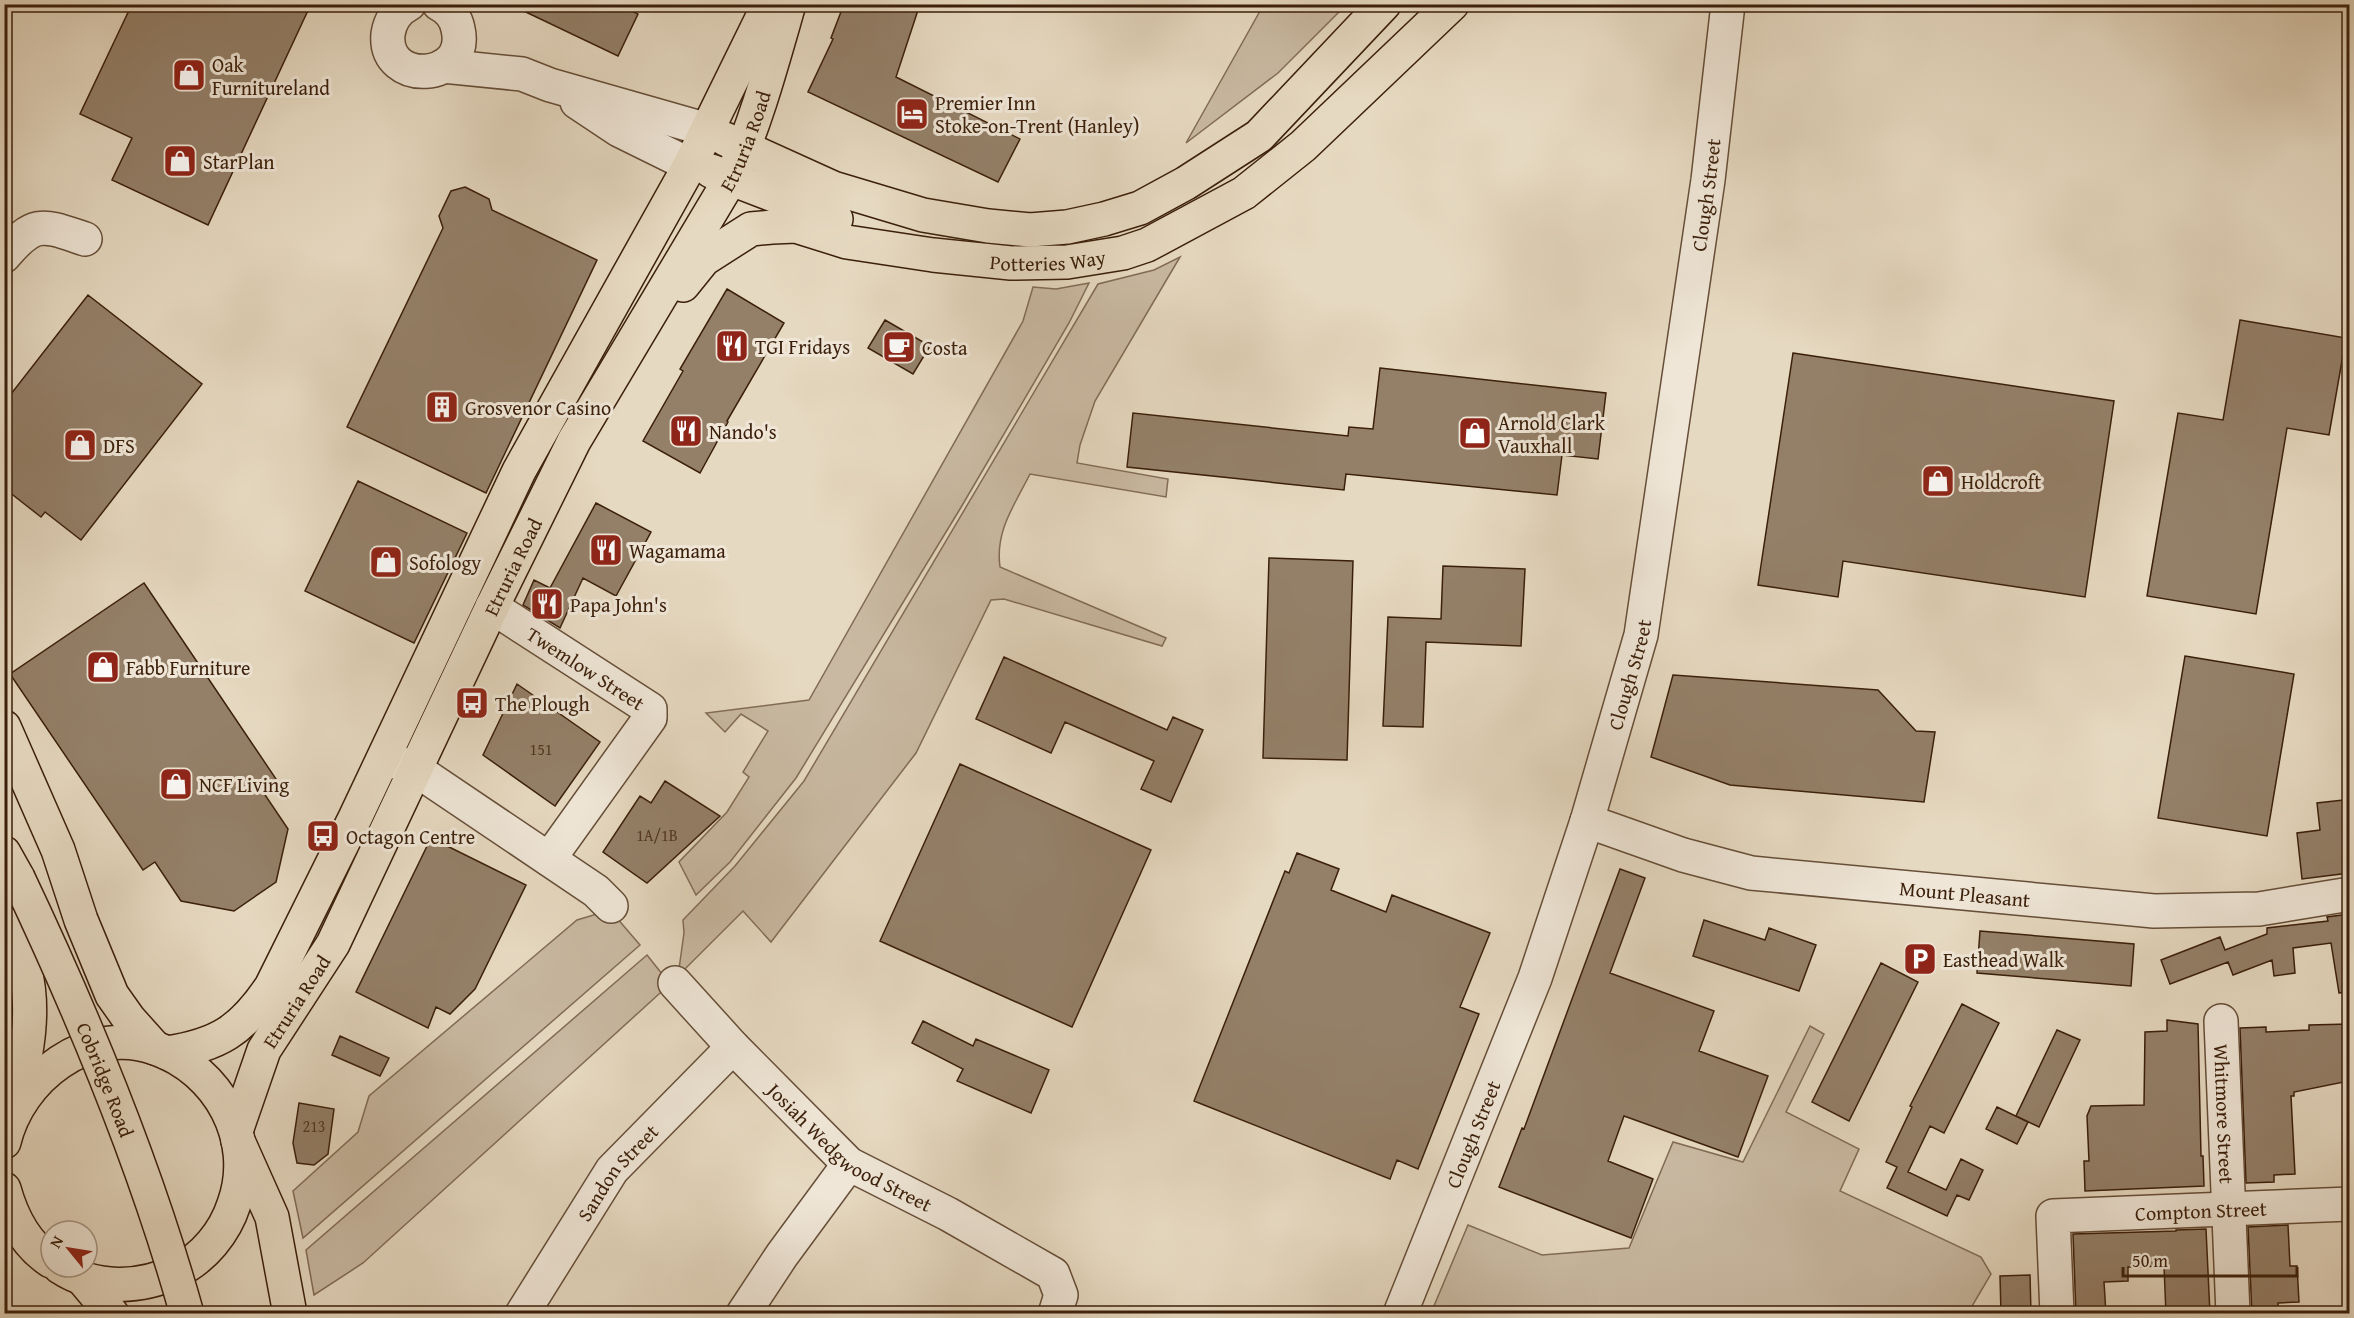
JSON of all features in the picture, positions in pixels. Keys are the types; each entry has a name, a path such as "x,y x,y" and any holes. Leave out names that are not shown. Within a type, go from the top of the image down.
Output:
{"main road":[{"name":"Etruria Road","path":"161,1050 196,1049 220,1039 240,1025 257,1008 282,966 519,471 690,165 769,4"},
{"name":"Etruria Road","path":"237,1136 264,1050 333,944 492,607 574,441 737,164 767,80 789,4"},
{"name":"Potteries Way","path":"737,164 923,214 988,226 1030,230 1067,227 1104,219 1140,208 1186,183 1259,136 1384,4"},
{"path":"1259,136 1338,69 1404,4"},
{"name":"Potteries Way","path":"618,366 704,259 751,229 796,226 847,242 933,255 1011,263 1042,264 1123,254 1147,245 1253,186 1303,146 1452,4"},
{"path":"708,130 737,164 933,255"},
{"path":"690,165 737,164"},
{"path":"4,727 58,850 81,920 112,995 129,1020 161,1050 190,1067 210,1084 229,1111 237,1136 272,1218 290,1314"},
{"name":"Cobridge Road","path":"11,866 54,954 109,1089 171,1255 187,1314"},
{"path":"4,922 25,968 30,1020 28,1041 8,1126"},
{"path":"8,1126 28,1091 40,1078 79,1051 114,1043 136,1043 161,1050"},
{"path":"91,1279 105,1284 143,1283 181,1269 201,1255 222,1231 236,1201 241,1176 237,1136"},
{"path":"4,1189 10,1209 23,1233 39,1252"},
{"path":"4,1248 39,1260"},
{"path":"73,1279 112,1314"}],"street":[{"name":"Clough Street","path":"1400,1314 1536,978 1587,821 1641,635 1708,180 1728,4"},
{"path":"395,9 388,39 391,51 398,62 407,69 420,72 432,72 443,66 458,47 459,34 448,14"},
{"path":"448,14 536,79 619,130 690,165"},
{"path":"443,66 536,79 708,130"},
{"path":"4,256 20,237 37,228 56,230 85,239"},
{"name":"Twemlow Street","path":"492,607 650,709 650,718 549,859"},
{"path":"384,757 415,769 596,891 611,906"},
{"name":"Mount Pleasant","path":"1587,821 1683,855 1751,873 2154,911 2259,909 2349,894"},
{"name":"Josiah Wedgwood Street","path":"675,983 733,1047 849,1164 948,1214 1053,1274 1061,1295 1055,1314"},
{"name":"Whitmore Street","path":"2221,1021 2233,1314"},
{"name":"Sandon Street","path":"522,1314 612,1170 733,1047"},
{"path":"743,1314 782,1255 849,1164"},
{"name":"Compton Street","path":"2057,1314 2053,1216 2349,1204"}],"shaded area":[{"path":"1264,4 1346,5 1278,73 1186,143"},
{"path":"1180,257 1095,401 1080,445 1077,463 1168,479 1166,497 1030,474 1007,519 999,554 1000,567 1166,638 1162,646 1004,599 991,600 916,753 771,942 743,911 678,976 684,933 683,920 735,866 804,781 1098,284 1154,270"},
{"path":"1089,283 1069,323 960,509 796,778 730,862 696,895 679,862 727,812 749,777 743,772 768,731 741,714 725,732 706,713 809,700 1023,321 1033,287 1056,289"},
{"path":"610,910 640,945 303,1238 293,1191 358,1132 369,1096 577,920"},
{"path":"647,955 670,984 363,1263 314,1295 306,1250"},
{"path":"1810,1026 1824,1034 1786,1112 1859,1149 1840,1191 1981,1257 1991,1274 1968,1313 1431,1313 1468,1225 1542,1255 1629,1248 1673,1142 1743,1162"}],"building":[{"path":"132,4 311,4 208,225 112,180 132,138 80,114"},
{"path":"509,4 618,4 638,14 618,56"},
{"name":"Premier Inn Stoke-on-Trent (Hanley)","path":"844,4 920,4 896,77 1020,139 998,182 808,92 833,39 831,38"},
{"path":"465,187 489,199 492,210 597,260 486,493 347,427 443,228 439,216 451,191"},
{"path":"727,289 784,323 727,421 700,473 643,441 683,371 680,369"},
{"name":"DFS","path":"88,295 202,384 81,540 45,512 41,517 4,488 4,403"},
{"name":"Costa","path":"885,320 930,346 913,374 868,348"},
{"path":"2240,320 2346,338 2329,435 2287,428 2256,614 2147,596 2178,413 2223,420"},
{"name":"Holdcroft","path":"1793,353 2114,401 2085,597 1843,561 1838,597 1758,585"},
{"name":"Arnold Clark Vauxhall","path":"1380,368 1606,393 1598,459 1562,455 1557,495 1346,474 1344,490 1127,467 1133,413 1348,436 1349,427 1373,429"},
{"name":"Sofology","path":"358,481 467,533 414,643 305,591"},
{"name":"Wagamama","path":"596,503 651,532 616,596 583,578 560,628 523,605 534,580 550,588"},
{"path":"1269,558 1353,561 1347,760 1263,758"},
{"path":"1443,566 1525,569 1521,646 1426,642 1423,727 1383,726 1388,617 1441,619"},
{"name":"NCF Living","path":"144,583 276,779 261,789 288,829 276,882 234,911 181,901 155,862 143,870 10,674"},
{"path":"2185,656 2294,674 2267,836 2158,818"},
{"path":"1004,657 1167,730 1173,717 1203,730 1171,802 1141,789 1154,761 1065,722 1051,753 976,719"},
{"path":"1673,675 1878,690 1916,731 1935,732 1924,802 1730,785 1651,757"},
{"path":"517,684 600,742 555,806 483,755"},
{"path":"960,764 1151,850 1072,1027 880,941"},
{"path":"665,781 720,816 647,883 603,852 640,796 651,803"},
{"path":"2343,800 2349,873 2302,879 2297,833 2320,830 2317,803"},
{"path":"431,838 526,885 475,989 450,1014 436,1007 428,1028 356,992"},
{"path":"1297,853 1339,869 1331,890 1386,912 1392,895 1490,933 1460,1007 1479,1014 1418,1169 1397,1160 1390,1179 1194,1101 1285,871 1289,873"},
{"path":"1620,869 1645,878 1610,973 1714,1011 1699,1051 1768,1076 1738,1157 1624,1116 1608,1161 1653,1179 1631,1238 1499,1187 1522,1128 1524,1129"},
{"path":"2349,914 2349,992 2339,993 2331,943 2293,948 2295,973 2274,976 2272,960 2233,975 2228,962 2170,984 2161,960 2220,937 2225,950 2267,934 2267,928 2328,921 2327,917"},
{"path":"1704,920 1765,940 1769,928 1816,945 1799,991 1693,956"},
{"path":"1980,931 2134,944 2131,986 1977,973"},
{"path":"1881,963 1918,982 1849,1121 1812,1102"},
{"path":"1962,1004 1999,1023 1944,1133 1930,1126 1908,1172 1946,1190 1961,1159 1983,1170 1969,1200 1957,1195 1947,1216 1887,1188 1897,1167 1886,1162 1912,1107 1910,1106"},
{"path":"2167,1020 2198,1024 2201,1156 2203,1156 2204,1186 2085,1191 2084,1161 2089,1161 2087,1116 2091,1106 2144,1105 2145,1032 2167,1031"},
{"path":"923,1021 973,1046 976,1039 1049,1070 1031,1113 957,1081 963,1069 912,1043"},
{"path":"2349,1024 2349,1081 2294,1092 2294,1096 2291,1096 2295,1174 2274,1175 2274,1182 2246,1183 2240,1028 2266,1027 2266,1032 2309,1030 2309,1025"},
{"path":"2057,1030 2080,1040 2039,1127 2016,1116"},
{"path":"340,1036 389,1058 380,1076 332,1055"},
{"path":"299,1103 334,1109 328,1154 314,1165 297,1163 293,1143"},
{"path":"1997,1107 2028,1122 2017,1144 1986,1129"},
{"path":"2288,1225 2290,1266 2297,1266 2299,1302 2278,1303 2278,1314 2252,1314 2248,1227"},
{"path":"2206,1229 2210,1314 2166,1314 2164,1266 2128,1267 2128,1281 2104,1282 2106,1314 2076,1314 2073,1234"},
{"path":"2030,1275 2031,1314 2001,1314 2000,1276"}],"place":[{"name":"Oak Furnitureland","path":"189,75"},
{"name":"Premier Inn Stoke-on-Trent (Hanley)","path":"912,114"},
{"name":"StarPlan","path":"180,161"},
{"name":"TGI Fridays","path":"732,346"},
{"name":"Costa","path":"899,347"},
{"name":"Grosvenor Casino","path":"442,407"},
{"name":"Nando's","path":"686,431"},
{"name":"Arnold Clark Vauxhall","path":"1475,433"},
{"name":"DFS","path":"80,445"},
{"name":"Holdcroft","path":"1938,481"},
{"name":"Wagamama","path":"606,550"},
{"name":"Sofology","path":"386,562"},
{"name":"Papa John's","path":"547,604"},
{"name":"Fabb Furniture","path":"103,667"},
{"name":"The Plough","path":"472,703"},
{"name":"NCF Living","path":"176,784"},
{"name":"Octagon Centre","path":"323,836"},
{"name":"Easthead Walk","path":"1920,959"}]}
